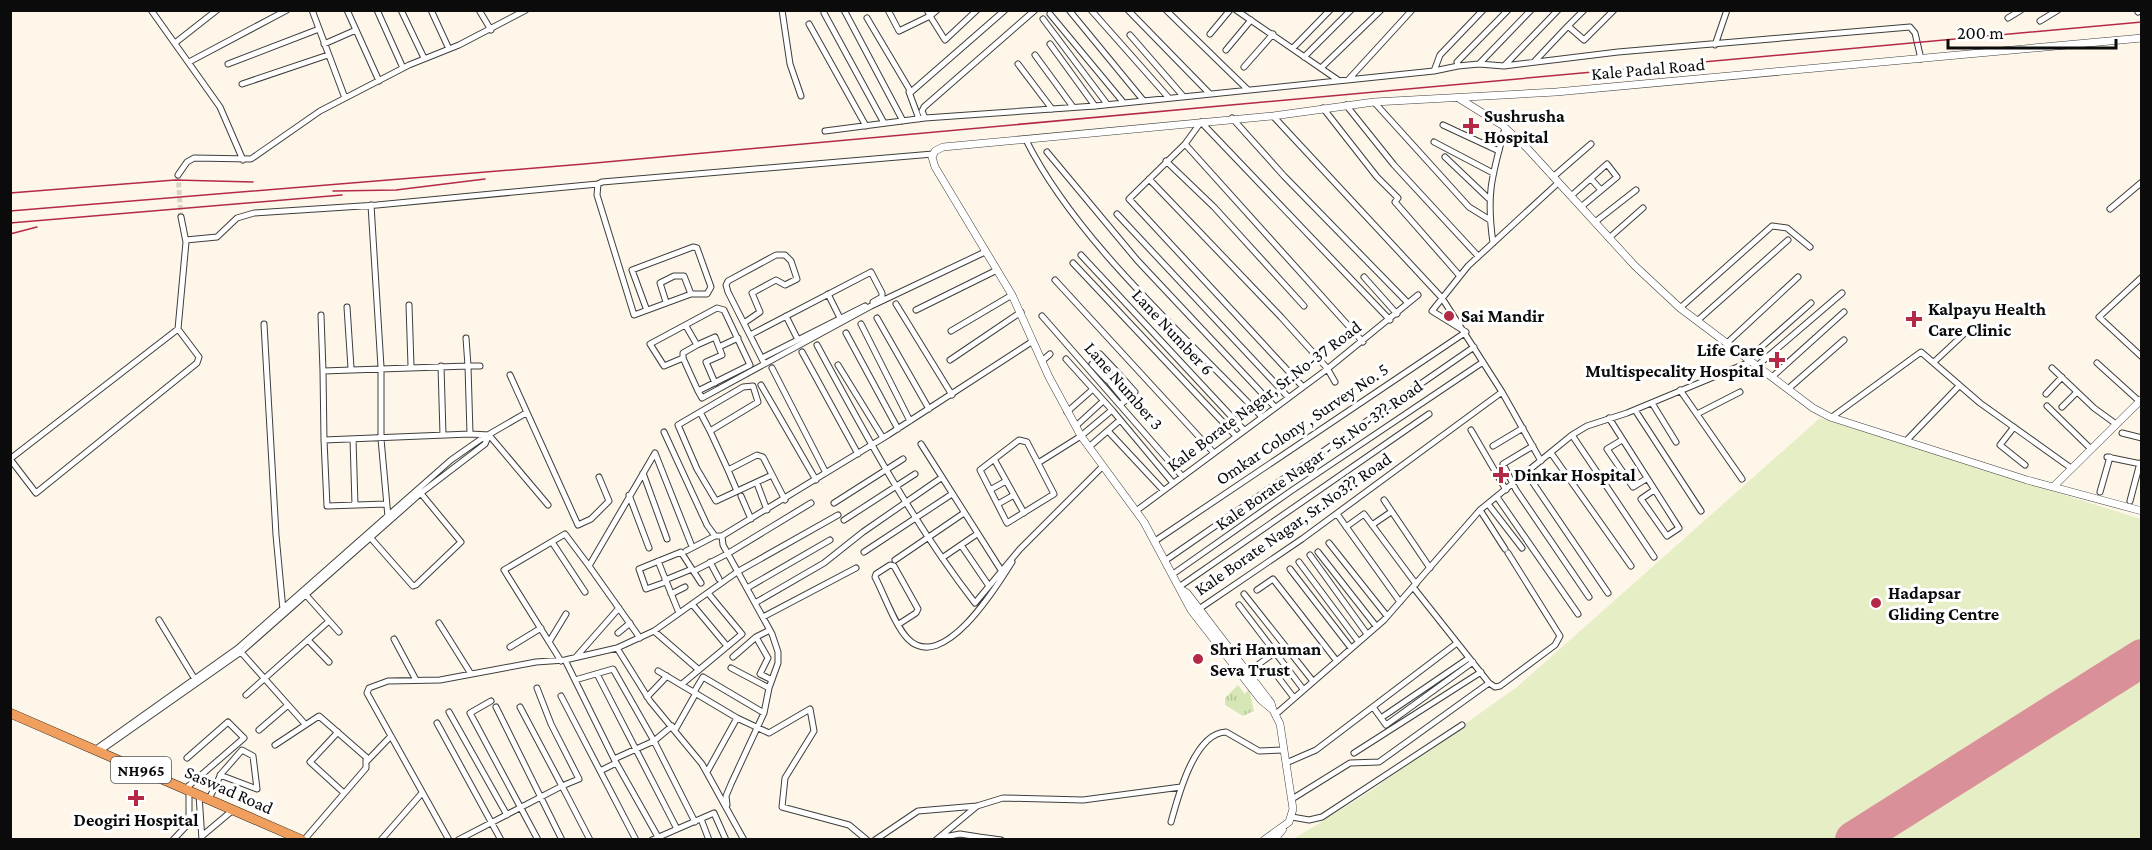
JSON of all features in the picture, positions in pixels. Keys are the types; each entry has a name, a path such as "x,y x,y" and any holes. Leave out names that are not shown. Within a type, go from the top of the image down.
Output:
{"highway":[{"name":"Saswad Road","path":"10,713 303,840"}],"street":[{"path":"151,10 220,107 243,160"},
{"path":"175,43 217,10"},
{"path":"189,62 287,10"},
{"path":"312,10 345,98"},
{"path":"347,10 379,81"},
{"path":"377,10 403,68"},
{"path":"401,10 424,58"},
{"path":"431,10 449,49"},
{"path":"479,10 491,30"},
{"path":"178,175 187,162 194,158 243,160 257,155 298,124 345,98 424,58 491,30 526,10"},
{"path":"782,10 790,64 801,96"},
{"path":"844,10 903,121"},
{"path":"888,10 899,31 937,10"},
{"path":"928,13 945,40 977,10"},
{"path":"909,92 1005,10"},
{"path":"922,119 924,107 1035,10"},
{"path":"1069,10 1143,100"},
{"path":"1091,10 1168,97"},
{"path":"1128,10 1209,93"},
{"path":"1166,10 1247,89"},
{"path":"1210,34 1230,10"},
{"path":"1236,10 1338,80"},
{"path":"1293,48 1330,10"},
{"path":"1304,57 1351,10"},
{"path":"1321,68 1381,10"},
{"path":"1348,80 1412,10"},
{"path":"1434,71 1440,55 1483,10"},
{"path":"1458,66 1459,59 1508,10"},
{"path":"1479,64 1531,10"},
{"path":"1504,66 1558,10"},
{"path":"1534,62 1584,10"},
{"path":"1568,26 1584,40 1614,10"},
{"path":"1715,45 1728,10"},
{"path":"2008,18 2021,10"},
{"path":"2040,21 2058,10"},
{"path":"824,13 884,123"},
{"path":"1050,14 1123,102"},
{"path":"867,18 922,119"},
{"path":"1043,19 1107,104"},
{"path":"1226,50 1251,20"},
{"path":"809,24 866,126"},
{"path":"825,131 922,119 1107,104 1348,80 1434,71 1458,66 1479,64 1504,66 1910,27 1915,33 1920,59"},
{"path":"228,64 319,29"},
{"path":"324,44 356,30"},
{"path":"1244,67 1273,34"},
{"path":"1130,35 1183,96"},
{"name":"Kale Padal Road","path":"933,154 943,147 1232,118 1273,116 1374,102 1459,99 2142,38"},
{"path":"1050,44 1095,105"},
{"path":"242,84 328,55"},
{"path":"1035,56 1073,107"},
{"path":"1018,64 1052,109"},
{"path":"1360,65 1367,78"},
{"path":"1459,99 1505,128 1642,274 1680,308 1788,389 1831,417 2142,511"},
{"path":"1374,102 1469,207 1490,220"},
{"path":"1346,105 1394,165 1478,256"},
{"path":"1323,108 1377,177 1398,198 1395,202 1459,275"},
{"path":"1273,116 1442,298 1466,332 1541,461"},
{"path":"1232,118 1284,176 1408,303"},
{"path":"1303,387 1129,199 1185,144 1201,122 1390,320"},
{"path":"1443,125 1499,151"},
{"path":"1493,243 1488,198 1505,128"},
{"path":"1026,140 1039,167 1092,240 1261,416"},
{"path":"1434,142 1493,172"},
{"path":"1185,144 1363,342"},
{"path":"1466,332 1432,311 1459,275 1592,144"},
{"path":"1047,152 1137,260 1275,406"},
{"path":"186,240 218,237 237,218 246,214 371,206 598,184 613,180 933,154 935,168 1012,295 1042,361 1081,436 1136,511 1180,588 1196,611 1266,706 1275,712"},
{"path":"1445,157 1488,198"},
{"path":"1166,161 1214,207 1304,306"},
{"path":"1571,196 1607,165 1617,177 1581,207"},
{"path":"1149,179 1327,368 1335,382"},
{"path":"1591,179 1602,190"},
{"path":"2110,209 2142,182"},
{"path":"598,184 599,202 634,315 646,308 691,294 707,294 711,287 697,248 693,247 632,270 646,308"},
{"path":"1594,222 1636,189"},
{"path":"371,206 381,367 381,439 389,518"},
{"path":"1609,238 1643,208"},
{"path":"1117,214 1288,397"},
{"path":"178,329 11,459 36,493 197,363 199,357 178,329 186,240 181,217"},
{"path":"1680,308 1772,226 1787,228 1810,247"},
{"path":"1697,321 1788,240"},
{"path":"715,383 706,362 722,355 715,337 683,353 683,358 698,391 704,397 797,338 985,252"},
{"path":"744,323 760,312 752,293 776,280 785,285 797,279 791,261 783,254 776,255 727,282 728,292 763,360"},
{"name":"Lane Number 6","path":"1081,255 1243,429"},
{"path":"1072,263 1235,435"},
{"path":"916,310 997,270"},
{"path":"750,335 871,272 882,293 878,301 763,360"},
{"path":"666,302 660,283 674,276 684,276 691,294"},
{"path":"1364,277 1397,314"},
{"path":"1727,343 1798,277"},
{"path":"2142,277 2099,317 2142,357"},
{"path":"1055,280 1213,452"},
{"path":"828,294 840,318"},
{"path":"1275,712 1387,616 1480,510 1514,485 1572,435 1587,426 1635,410 1753,361 1842,294"},
{"path":"951,331 1012,295"},
{"name":"Kale Borate Nagar, Sr.No-37 Road","path":"1136,511 1243,429 1363,342 1418,295"},
{"path":"1753,361 1811,303"},
{"path":"896,304 952,395"},
{"path":"409,305 411,366"},
{"path":"347,307 351,369"},
{"path":"683,358 664,366 650,345 719,308 727,313 749,367 698,391"},
{"path":"950,360 1021,312"},
{"path":"1772,377 1844,312"},
{"path":"321,315 327,506 386,504"},
{"path":"786,316 797,338"},
{"name":"Lane Number 3","path":"1042,316 1105,382 1182,476"},
{"path":"877,318 929,409"},
{"path":"264,324 276,535 283,612"},
{"path":"861,324 910,421"},
{"path":"686,326 697,345"},
{"name":"Omkar Colony , Survey No. 5","path":"1155,541 1466,332"},
{"path":"846,333 898,429"},
{"path":"1934,362 1965,333"},
{"path":"466,338 470,434"},
{"path":"720,346 738,338"},
{"path":"1788,389 1844,340"},
{"path":"686,551 785,500 1033,341"},
{"path":"817,345 871,446 916,520 975,603 1014,555 1103,466"},
{"path":"1166,560 1474,347"},
{"path":"802,352 858,454"},
{"path":"1831,417 1921,352 1959,386 2071,468"},
{"path":"1042,361 1050,354"},
{"path":"1100,354 1117,372 1105,382 1092,364 1100,354"},
{"path":"1066,359 1173,483"},
{"name":"Kale Borate Nagar - Sr.No-3?? Road","path":"1173,574 1291,491 1484,362"},
{"path":"2054,486 2140,400 2097,363"},
{"path":"838,365 883,438"},
{"path":"441,366 443,435"},
{"path":"323,370 480,366"},
{"path":"772,368 826,473"},
{"path":"2052,368 2116,424"},
{"path":"1119,374 1135,392 1123,403 1110,382 1119,374"},
{"path":"510,375 578,525 591,519 609,501 599,477"},
{"path":"2046,394 2062,377"},
{"path":"710,431 759,402 758,394 750,384 678,425 697,469 716,501 739,494 772,475"},
{"path":"761,385 816,480"},
{"path":"1906,441 1959,386"},
{"path":"1067,412 1093,388"},
{"path":"1680,390 1742,479"},
{"path":"1697,414 1740,392"},
{"path":"2062,407 2077,392"},
{"name":"Kale Borate Nagar, Sr.No3?? Road","path":"1196,611 1336,514 1502,393"},
{"path":"1076,426 1101,403"},
{"path":"1652,403 1676,442"},
{"path":"2047,406 2091,449"},
{"path":"1038,463 1081,436 1112,410"},
{"path":"1635,410 1701,511"},
{"path":"700,412 751,519"},
{"path":"324,441 489,435 526,413"},
{"path":"1180,588 1429,414"},
{"path":"1609,418 1679,528 1667,536 1641,499 1654,490"},
{"path":"1089,447 1120,420"},
{"path":"2014,427 2000,445 2025,465"},
{"path":"1493,446 1523,428"},
{"path":"1472,430 1506,490"},
{"path":"1108,431 1163,490"},
{"path":"664,432 693,497 747,588 770,630 778,652 778,663 769,688 764,713 756,726 726,796 727,805"},
{"path":"2122,433 2142,438"},
{"path":"98,750 239,650 419,491 485,444 489,435"},
{"path":"489,435 548,505"},
{"path":"1572,435 1654,557"},
{"path":"353,439 355,505"},
{"path":"1019,440 1023,440 1038,463 1054,494 1007,523 980,470 1019,440"},
{"path":"1622,440 1607,449 1633,487 1646,479"},
{"path":"921,444 1001,570"},
{"path":"1533,446 1503,464 1514,485 1589,597"},
{"path":"589,566 655,453 691,544"},
{"path":"1551,453 1631,566"},
{"path":"728,470 761,456 785,500"},
{"path":"2100,492 2109,457 2141,464 2130,501"},
{"path":"834,503 903,459"},
{"path":"994,459 1024,513"},
{"path":"643,473 667,539"},
{"path":"844,520 915,474"},
{"path":"1527,474 1608,593"},
{"path":"755,603 838,554 863,532 907,504 941,478"},
{"path":"990,490 1006,481"},
{"path":"758,486 767,510"},
{"path":"369,537 412,585 416,585 446,558 460,542 419,491"},
{"path":"864,552 916,520 952,494"},
{"path":"629,495 649,548"},
{"path":"998,504 1014,495"},
{"path":"1497,497 1578,614"},
{"path":"1384,501 1430,568"},
{"path":"700,583 693,570 683,552 639,569 645,588 666,581 693,570 728,554 811,503"},
{"path":"1488,504 1522,548"},
{"path":"1346,527 1364,514 1457,643 1489,683 1495,687 1505,684 1556,645 1560,636 1480,510"},
{"path":"1372,525 1391,512"},
{"path":"895,560 964,513"},
{"path":"1336,514 1400,602"},
{"path":"449,840 367,690 388,681 440,680 537,662 563,660 617,648 654,631 737,572 838,515"},
{"path":"640,638 565,534 504,570 575,680 655,838 714,813 726,840"},
{"path":"942,558 977,534"},
{"path":"747,588 830,540"},
{"path":"552,542 585,592"},
{"path":"1329,543 1387,616"},
{"path":"961,545 989,586"},
{"path":"834,547 838,554"},
{"path":"1318,552 1376,626"},
{"path":"899,624 916,613 918,609 894,566 891,565 875,575 899,624 905,635 915,644 930,645 948,640 968,623 1014,555"},
{"path":"1310,555 1367,634"},
{"path":"657,561 679,613"},
{"path":"710,562 720,579"},
{"path":"1299,562 1358,641"},
{"path":"763,618 856,568"},
{"path":"1290,569 1351,648"},
{"path":"1257,591 1273,579 1336,660"},
{"path":"671,594 685,587"},
{"path":"305,593 339,632"},
{"path":"682,684 742,634 708,593"},
{"path":"1244,594 1312,680"},
{"path":"692,604 728,646"},
{"path":"1239,606 1304,688"},
{"path":"574,658 619,608"},
{"path":"549,642 566,614"},
{"path":"159,620 195,680"},
{"path":"246,695 329,621"},
{"path":"439,622 471,674"},
{"path":"618,633 630,623"},
{"path":"510,647 541,628"},
{"path":"733,657 756,637 770,630"},
{"path":"654,631 699,670"},
{"path":"756,637 768,658 760,674 772,680"},
{"path":"394,639 416,680"},
{"path":"308,640 329,662"},
{"path":"1286,763 1316,750 1457,643"},
{"path":"617,648 647,697 707,772 713,787 727,805 744,840"},
{"path":"239,650 305,724"},
{"path":"1229,654 1248,672 1275,712 1292,799 1292,817 1274,840"},
{"path":"1248,672 1270,656"},
{"path":"1373,707 1386,725 1471,660"},
{"path":"731,668 769,688"},
{"path":"575,680 613,669 654,741 695,822"},
{"path":"658,671 737,718 769,733 810,709 814,731 785,778 782,807 849,825 867,840"},
{"path":"1275,672 1294,698"},
{"path":"1354,753 1481,672"},
{"path":"597,674 677,829"},
{"path":"647,697 667,676"},
{"path":"600,771 673,728 703,677 764,713"},
{"path":"1292,799 1350,763 1379,762 1489,683"},
{"path":"458,840 579,778 537,688"},
{"path":"561,696 636,840"},
{"path":"491,701 470,713 538,840"},
{"path":"260,730 288,705"},
{"path":"496,707 562,840"},
{"path":"520,707 590,840"},
{"path":"449,712 507,815"},
{"path":"275,746 319,716 367,761"},
{"path":"707,772 737,718"},
{"path":"173,840 189,823 191,791 244,738 228,722 187,759"},
{"path":"437,723 501,840"},
{"path":"1292,817 1309,820 1323,817 1462,725"},
{"path":"338,732 310,762 344,793"},
{"path":"1172,822 1181,787 1203,746 1218,732 1226,732 1259,751 1284,750"},
{"path":"303,840 366,768 367,761 391,736"},
{"path":"208,799 220,775 243,750 253,756 257,789 220,775"},
{"path":"875,840 918,812 977,806 1003,798 1083,800 1181,787"},
{"path":"191,791 203,838 233,810"},
{"path":"381,840 422,793"},
{"path":"935,839 977,806"},
{"path":"701,819 709,840"},
{"path":"1264,840 1283,829"},
{"path":"935,839 957,837 1001,840"}],"green space":[{"name":"Hadapsar Gliding Centre","path":"1820,418 2141,519 2141,839 1292,840 1366,794 1517,687"},
{"path":"1238,685 1245,694 1249,689 1254,711 1243,716 1225,705 1225,698"}],"runway":[{"path":"1854,840 2142,658"}],"tunnel":[{"path":"178,175 181,217"}],"railway":[{"path":"10,211 584,164 2142,22"},
{"path":"333,191 396,190 485,179"},
{"path":"10,193 175,180 253,182"},
{"path":"10,223 342,195"},
{"path":"10,234 37,227"}],"place":[{"name":"Sushrusha Hospital","path":"1471,126"},
{"name":"Sai Mandir","path":"1449,316"},
{"name":"Kalpayu Health Care Clinic","path":"1914,319"},
{"name":"Life Care Multispecality Hospital","path":"1777,360"},
{"name":"Dinkar Hospital","path":"1501,475"},
{"name":"Hadapsar Gliding Centre","path":"1876,603"},
{"name":"Shri Hanuman Seva Trust","path":"1198,659"},
{"name":"Deogiri Hospital","path":"136,798"}]}
